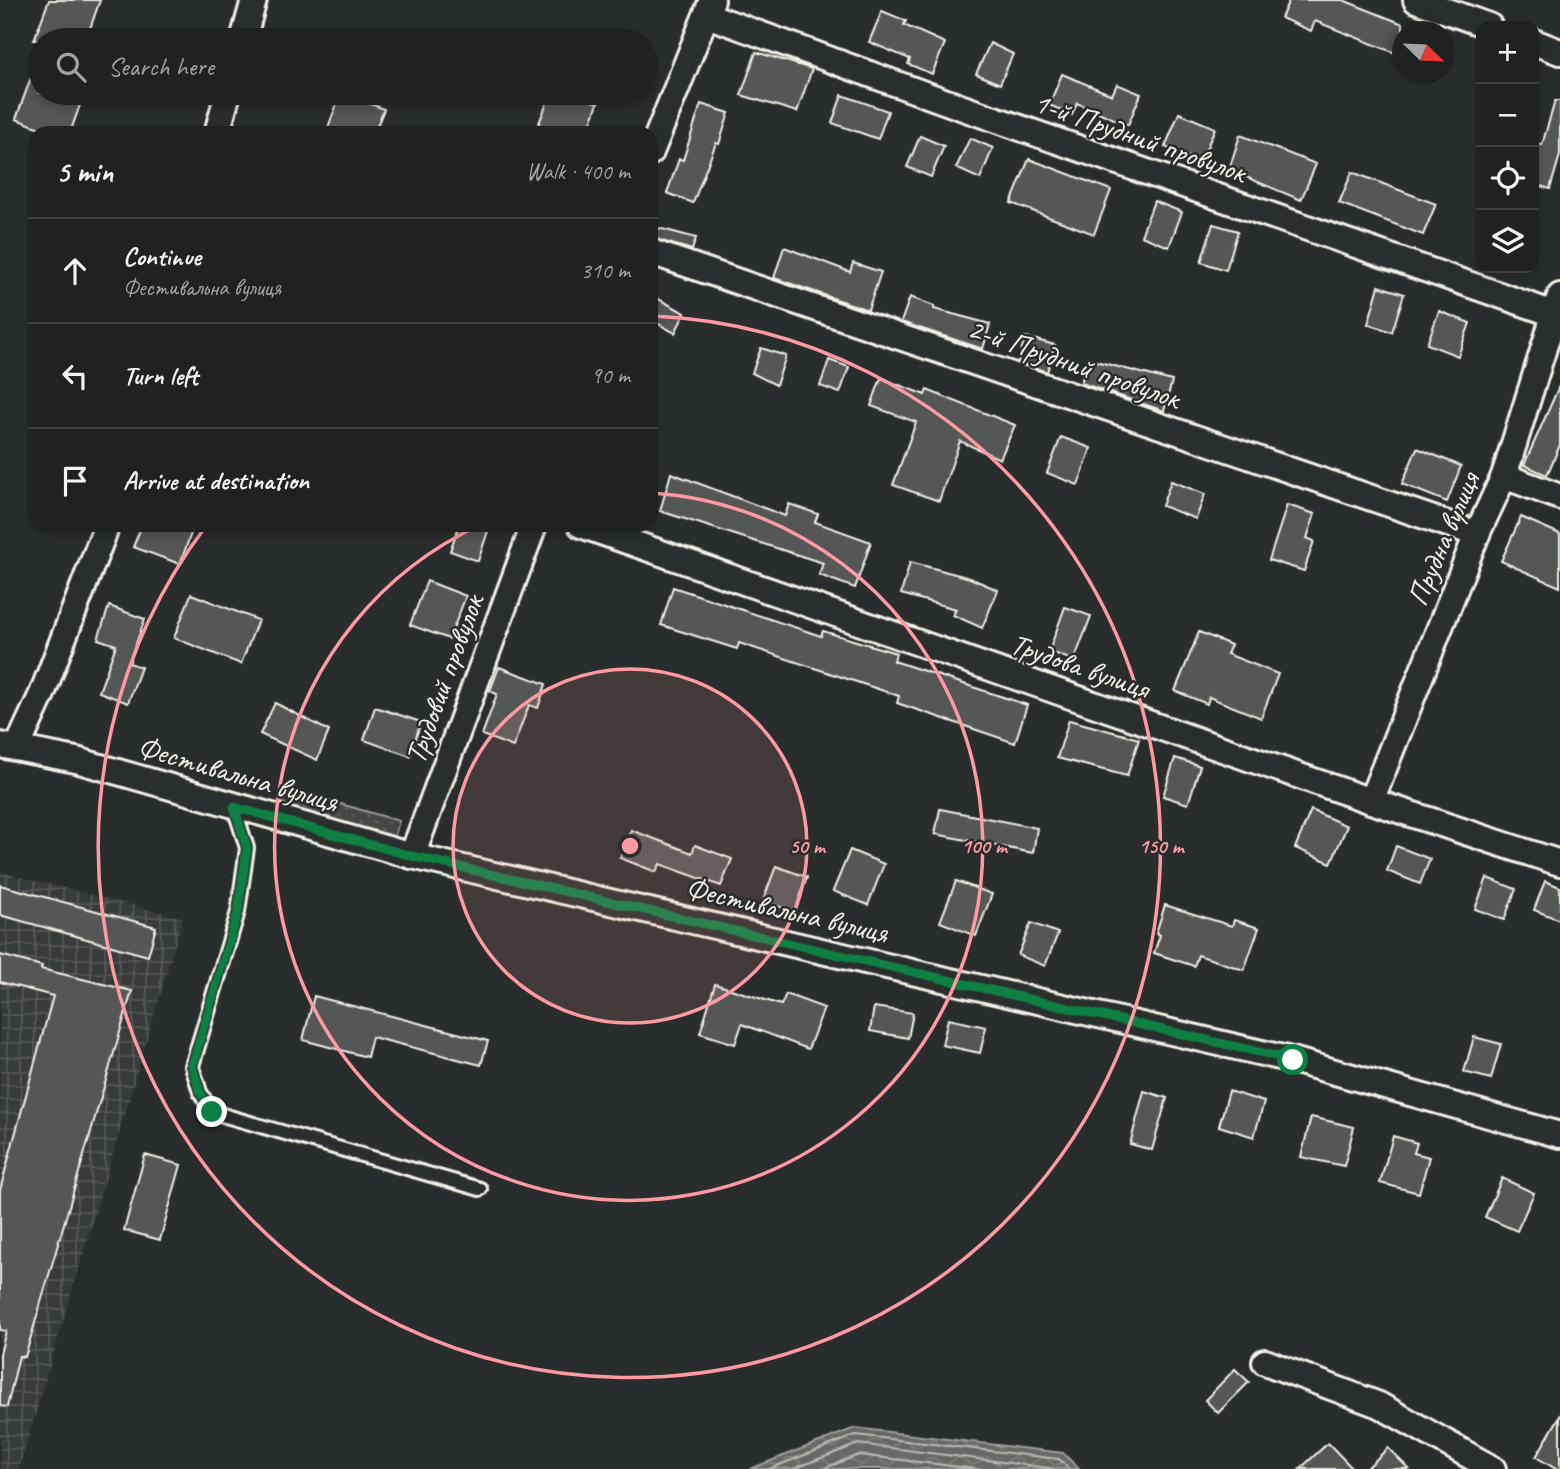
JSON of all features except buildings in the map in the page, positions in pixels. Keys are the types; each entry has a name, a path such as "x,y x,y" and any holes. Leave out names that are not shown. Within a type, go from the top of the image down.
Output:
{"street":[{"path":"246,28 254,0"},
{"path":"1416,0 1476,21"},
{"path":"658,135 710,8"},
{"name":"1-й Прудний провулок","path":"710,8 963,108 1557,305"},
{"path":"1539,44 1560,52"},
{"path":"219,126 225,105"},
{"name":"2-й Прудний провулок","path":"658,254 1477,534"},
{"name":"Прудна вулиця","path":"1371,801 1477,534 1504,476 1557,305"},
{"path":"1504,476 1560,497"},
{"path":"9,746 42,694 104,532"},
{"name":"Трудовий провулок","path":"412,856 531,532"},
{"name":"Трудова вулиця","path":"601,532 1371,801 1560,863"},
{"name":"Фестивальна вулиця","path":"9,746 76,760 412,856 1293,1060 1560,1135"},
{"path":"1265,1362 1379,1405 1493,1469"}],"lane":[{"path":"234,807 247,848 238,912 192,1066 200,1092 212,1112 480,1189"}],"shaded area":[{"path":"286,788 399,821 392,845 279,812"},
{"path":"0,872 183,918 19,1469 0,1469"}],"water":[{"path":"855,1428 1063,1453 1079,1469 750,1469"}],"route":[{"path":"212,1112 200,1092 192,1066 238,912 247,848 234,807 412,856 1293,1060"}]}
